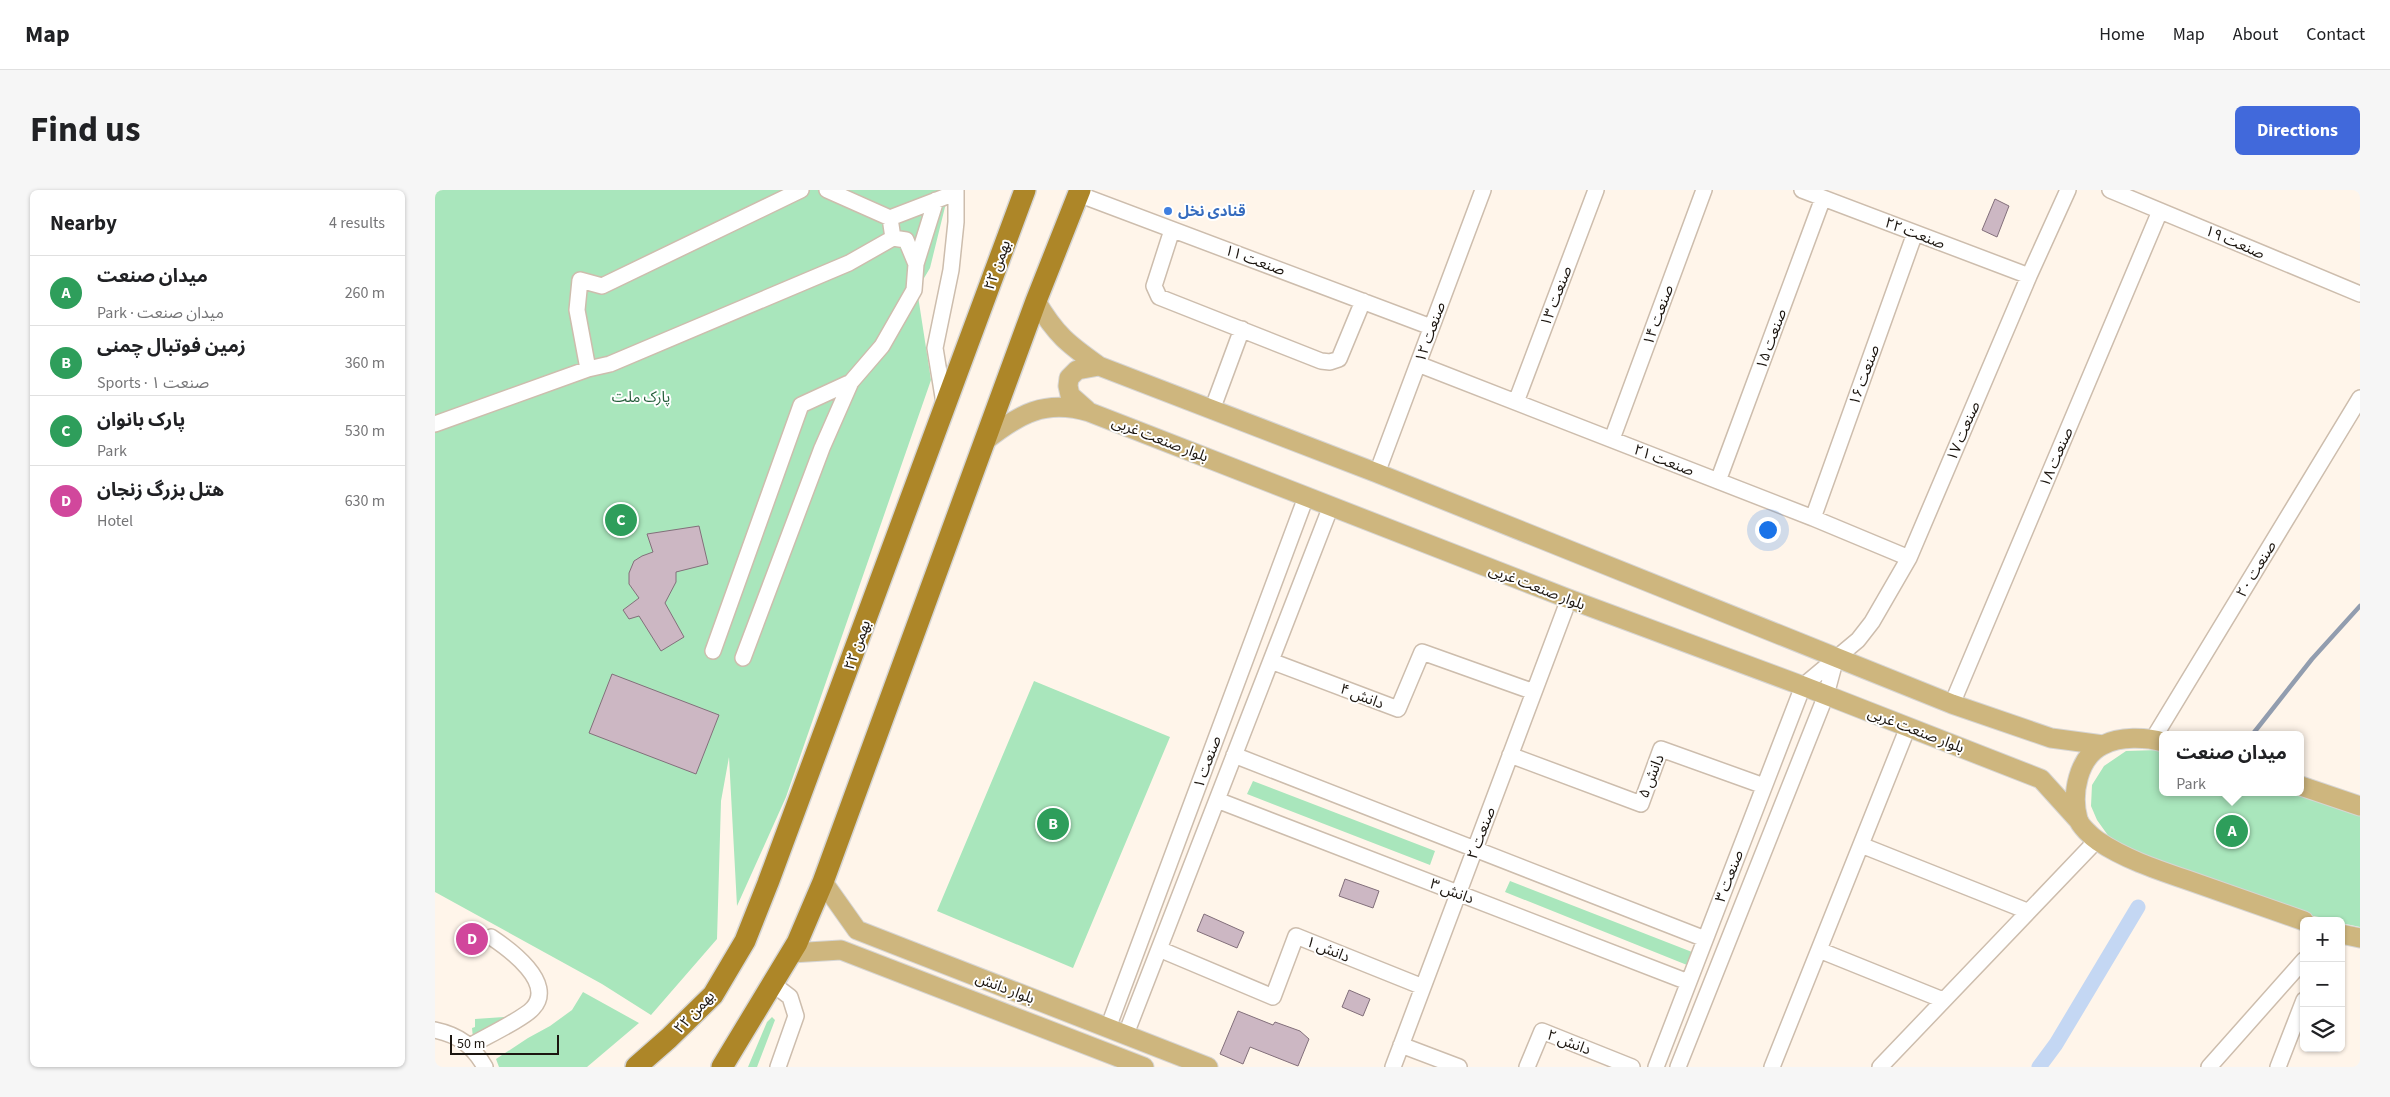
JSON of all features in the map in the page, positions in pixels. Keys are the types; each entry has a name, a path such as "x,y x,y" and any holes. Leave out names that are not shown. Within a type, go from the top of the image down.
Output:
{"highway":[{"name":"۲۲ بهمن","path":"636,1067 713,995 745,941 1025,190"},
{"path":"722,1067 791,953 823,882 1036,301 1079,192"},
{"path":"709,1067 762,1001"},
{"path":"733,1067 762,1001"},
{"path":"642,1067 669,1038"}],"main road":[{"path":"1036,301 1062,339 1099,366 1377,473 1952,704 2051,738 2103,745 2129,739 2158,741"},
{"path":"1089,412 1070,395 1069,378 1077,370 1099,366"},
{"name":"بلوار صنعت غربی","path":"985,441 1009,423 1041,408 1070,406 1089,412 1569,599 1803,686 2041,779 2097,840 2116,852 2163,872 2300,920"},
{"path":"2079,820 2075,797 2078,778 2087,759 2103,745"},
{"path":"2304,787 2360,806"},
{"name":"بلوار دانش","path":"823,882 857,930 1208,1067"},
{"path":"2345,935 2360,938"},
{"name":"بلوار دانش","path":"791,953 841,950 1143,1067"},
{"path":"1154,1067 1161,1049"}],"street":[{"path":"588,368 577,310 579,280 602,286 801,190"},
{"path":"827,190 890,218 955,191 956,222 951,270 935,348 945,406"},
{"name":"صنعت ۱۲","path":"1377,473 1483,190"},
{"name":"صنعت ۱۳","path":"1516,402 1596,190"},
{"name":"صنعت ۱۴","path":"1612,439 1704,190"},
{"name":"صنعت ۲۲","path":"1802,190 2029,276"},
{"name":"صنعت ۱۷","path":"1803,686 1858,640 1872,622 1909,558 2029,276 2068,190"},
{"name":"صنعت ۱۹","path":"2110,190 2360,294"},
{"name":"صنعت ۱۱","path":"1079,192 1173,230 1431,327"},
{"name":"صنعت ۱۵","path":"1718,481 1823,198"},
{"path":"743,658 822,448 851,382 882,346 914,290 916,264 936,200"},
{"name":"صنعت ۱۸","path":"1952,704 2161,211"},
{"path":"890,218 893,238"},
{"path":"1173,230 1154,286 1159,298 1321,361 1330,362 1339,359 1363,301"},
{"name":"صنعت ۱۶","path":"1813,518 1915,233"},
{"path":"435,424 588,368 610,364 849,263 893,238 906,240 916,264"},
{"path":"1212,410 1242,329"},
{"name":"صنعت ۲۱","path":"1417,364 1813,518 1909,558"},
{"path":"713,651 801,405 851,382"},
{"name":"صنعت ۲۰","path":"2164,731 2360,398"},
{"name":"صنعت ۱","path":"1117,1031 1306,497"},
{"name":"صنعت ۱","path":"1117,1031 1159,949 1331,506"},
{"name":"صنعت ۲","path":"1393,1067 1569,599"},
{"name":"دانش ۴","path":"1271,661 1397,709 1422,652 1534,692"},
{"name":"صنعت ۳","path":"1678,1067 1826,695 1836,658"},
{"name":"صنعت ۳","path":"1656,1067 1803,686"},
{"path":"1772,1067 1908,727"},
{"name":"دانش ۵","path":"1510,755 1641,804 1661,748 1764,786"},
{"path":"1234,756 1705,939"},
{"name":"دانش ۳","path":"1217,800 1688,982"},
{"path":"1880,1067 2027,911 2097,840"},
{"path":"1861,845 2027,911"},
{"name":"دانش ۱","path":"1159,949 1273,996 1296,936 1423,987"},
{"path":"469,1046 533,1009 539,997 536,981 524,963 512,950 491,937"},
{"path":"1819,950 1943,1000"},
{"path":"2209,1067 2302,962"},
{"path":"762,1001 790,997 796,1016 778,1067"},
{"path":"2278,1067 2301,1007"},
{"path":"435,1030 448,1033 469,1046 485,1067"},
{"name":"دانش ۲","path":"1527,1067 1542,1031 1632,1067"},
{"path":"1401,1045 1459,1067"}],"green space":[{"name":"پارک ملت","path":"435,190 952,190 945,207 930,268 879,354 918,296 931,380 786,797 737,906 729,757 721,801 717,939 651,1015 602,984 435,892"},
{"path":"1034,681 1170,737 1073,968 937,911"},
{"path":"2158,750 2159,796 2304,796 2360,814 2360,927 2345,924 2345,917 2308,915 2242,895 2112,841 2097,820 2091,806 2092,785 2104,766 2126,751"},
{"path":"1253,781 1435,851 1430,865 1247,794"},
{"path":"1510,881 1692,952 1687,965 1505,892"},
{"path":"583,992 639,1023 587,1067 499,1067 496,1059 550,1026 572,1010"},
{"path":"772,1017 775,1020 757,1067 748,1067 767,1022"},
{"path":"508,1018 473,1038 472,1028 475,1027 475,1019"}],"building":[{"path":"1995,199 2009,206 1997,237 1982,230"},
{"path":"699,526 708,564 676,572 676,582 665,603 684,637 661,651 639,616 629,619 623,610 639,598 629,584 629,573 634,561 653,552 647,534"},
{"path":"612,674 719,715 696,774 589,733"},
{"path":"1345,879 1379,891 1373,908 1339,896"},
{"path":"1204,914 1244,932 1237,948 1197,931"},
{"path":"1349,990 1370,999 1363,1016 1342,1007"},
{"path":"1238,1011 1273,1025 1275,1022 1300,1031 1309,1039 1298,1066 1250,1047 1243,1064 1220,1054"}],"waterway":[{"path":"2255,731 2312,659 2360,606"},
{"path":"2039,1067 2056,1044 2138,907"}],"place":[{"name":"قنادی نخل","path":"1168,211"},
{"name":"پارک بانوان","path":"621,520"},
{"name":"زمین فوتبال چمنی","path":"1053,824"},
{"name":"میدان صنعت","path":"2232,831"},
{"name":"هتل بزرگ زنجان","path":"472,939"}]}
